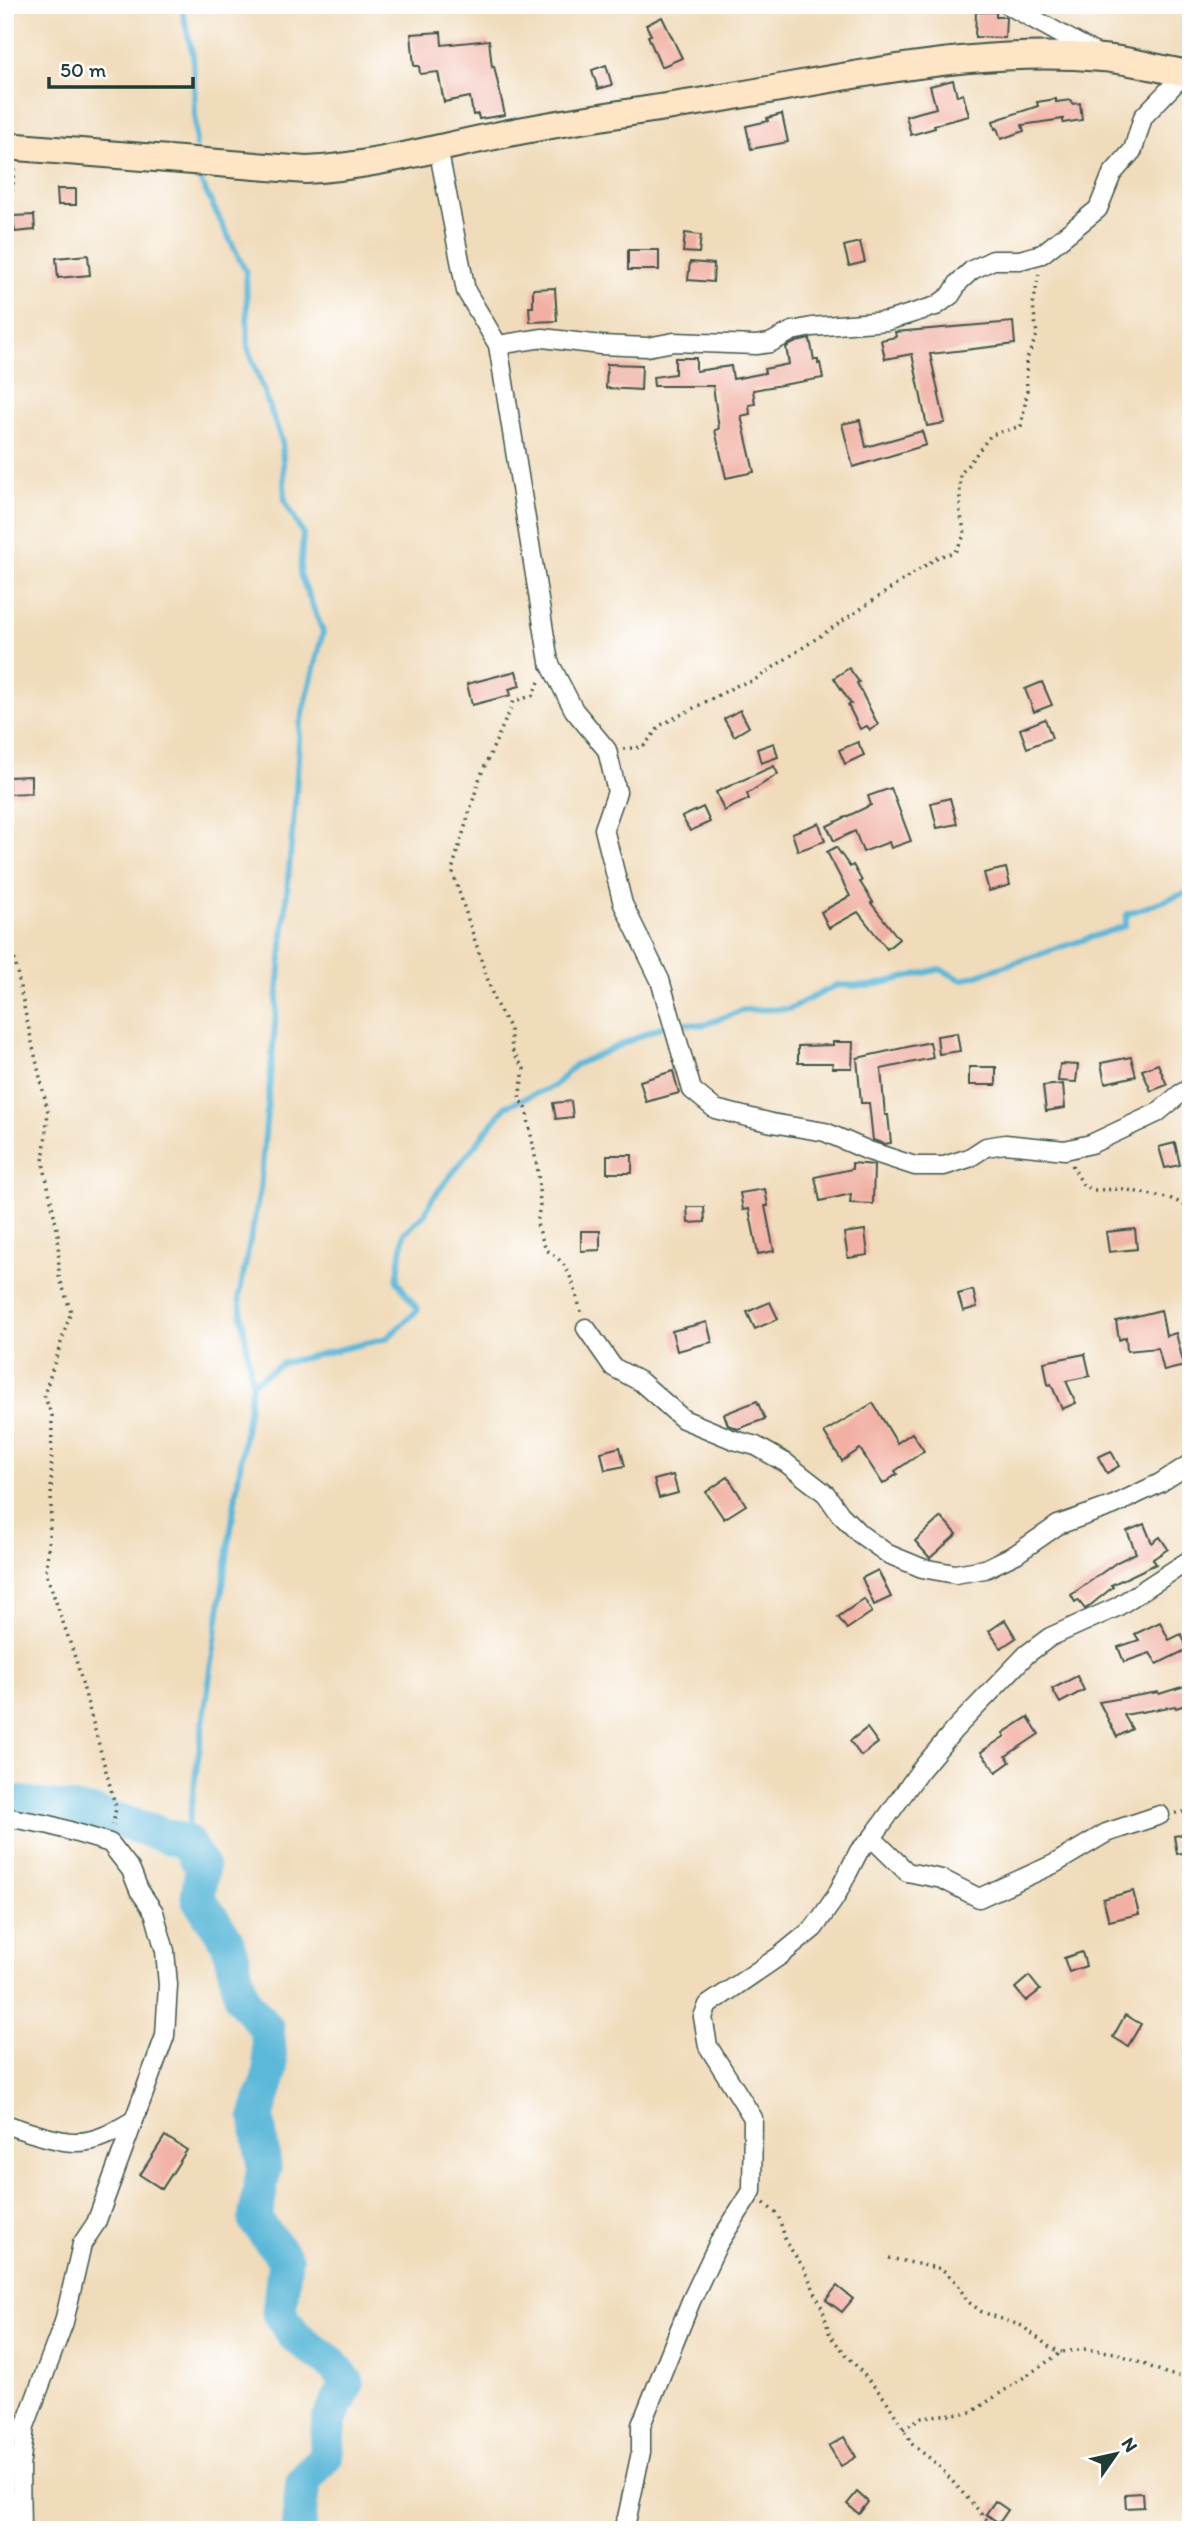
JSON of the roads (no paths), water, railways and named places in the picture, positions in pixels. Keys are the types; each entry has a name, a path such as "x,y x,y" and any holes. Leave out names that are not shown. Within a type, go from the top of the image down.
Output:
{"street":[{"path":"1008,5 1103,58"},
{"path":"12,147 306,170 348,168 528,129 735,96 874,70 951,61 1020,56 1103,58 1188,74"},
{"path":"498,345 544,338 647,347 674,342 756,345 769,343 792,331 887,321 936,306 951,295 958,282 972,270 993,260 1020,260 1042,254 1098,209 1112,174 1133,150 1143,117 1188,74"},
{"path":"438,148 466,290 498,345 549,662 574,710 607,750 617,792 604,830 623,904 660,980 692,1090 715,1109 825,1132 869,1151 915,1166 944,1166 969,1158 986,1147 1005,1144 1065,1150 1091,1144 1157,1113 1191,1088"},
{"path":"586,1328 613,1367 641,1382 683,1419 722,1436 755,1446 786,1462 826,1494 840,1514 860,1534 888,1554 922,1568 955,1574 985,1569 1016,1554 1058,1525 1114,1505 1160,1483 1191,1463"},
{"path":"622,2530 641,2452 641,2425 696,2290 718,2244 752,2191 752,2118 708,2046 702,2017 704,2011 708,2005 781,1955 814,1928 835,1898 859,1851 872,1838 919,1772 1027,1654 1050,1637 1117,1607 1191,1559"},
{"path":"872,1838 907,1872 942,1879 979,1898 1054,1864 1106,1833 1160,1815"},
{"path":"5,1817 50,1825 110,1843 131,1870 139,1890 154,1912 165,1951 168,1985 164,2036 96,2223 82,2244 64,2322 25,2426 20,2468 21,2530"},
{"path":"5,2123 21,2130 76,2142 105,2136 134,2120"}],"waterway":[{"path":"181,5 193,56 196,146"},
{"path":"186,1842 252,1383 239,1297 260,1190 300,725 323,632 300,574 303,534 285,501 282,441 248,348 246,272 200,180"},
{"path":"252,1383 283,1363 387,1338 418,1310 397,1281 404,1233 425,1214 432,1199 506,1106 554,1086 575,1065 672,1022 703,1025 743,1010 789,1009 837,985 870,986 940,969 962,980 1125,926 1127,914 1191,891"},
{"path":"5,1801 97,1814 186,1842 202,1867 198,1898 228,1942 242,1999 267,2029 271,2070 257,2116 264,2167 255,2220 285,2259 279,2313 295,2336 334,2365 347,2383 329,2420 326,2455 303,2482 298,2530"}]}
